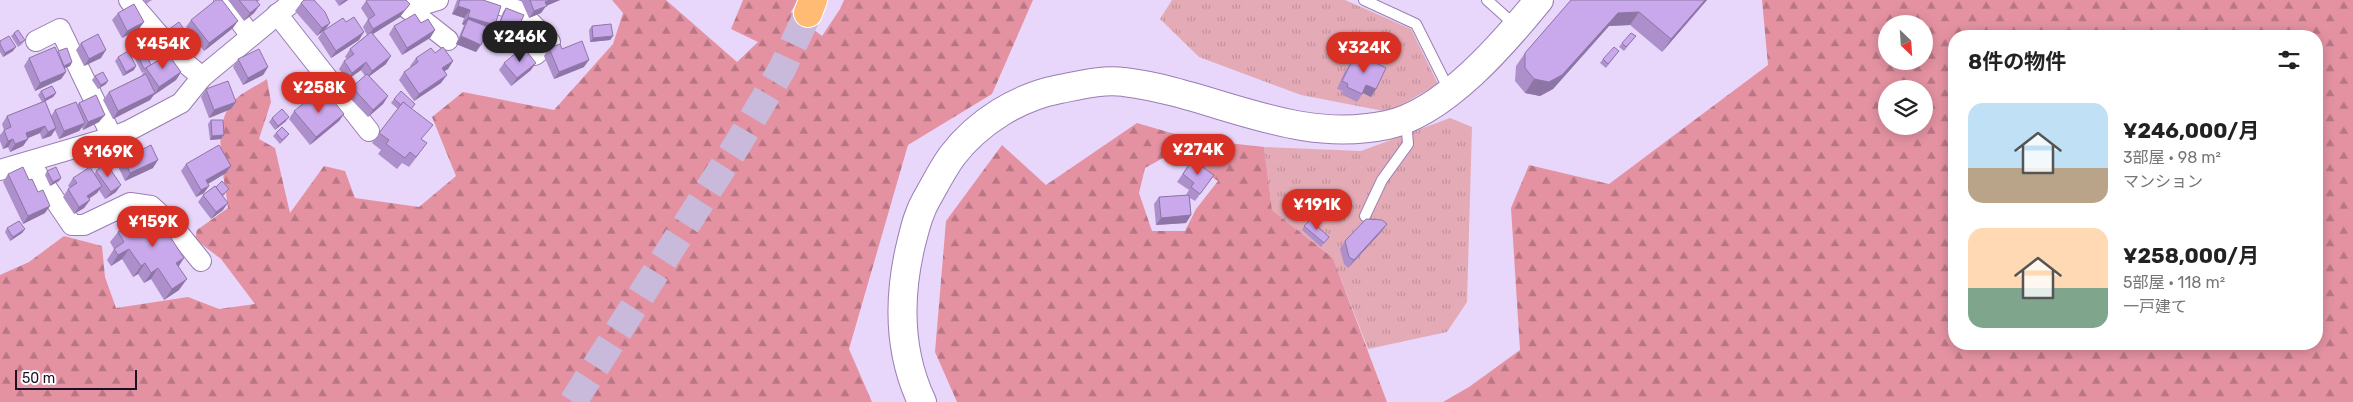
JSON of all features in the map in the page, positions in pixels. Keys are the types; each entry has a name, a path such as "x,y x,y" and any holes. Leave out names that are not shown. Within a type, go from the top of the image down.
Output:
{"street":[{"path":"129,0 178,57 202,77"},
{"path":"224,0 251,36"},
{"path":"0,170 112,137 128,131 181,103 202,77 295,0"},
{"path":"402,4 438,0"},
{"path":"469,0 492,2 519,11 550,42 535,54"},
{"path":"922,402 911,378 902,330 902,301 907,260 919,211 952,156 983,124 1005,110 1040,93 1081,85 1122,82 1271,120 1316,128 1352,130 1390,125 1421,113 1451,94 1517,26 1539,0"},
{"path":"402,4 448,40"},
{"path":"277,14 369,131"},
{"path":"36,41 60,29 112,137"},
{"path":"28,162 72,225 84,225 130,203 151,206 172,225 201,261"}],"lane":[{"path":"1364,0 1416,24 1451,94"},
{"path":"1487,0 1517,26"},
{"path":"1364,216 1382,180 1408,144 1406,119"}],"green space":[{"path":"612,0 666,0 737,62 758,42 731,29 743,0 798,0 791,12 822,36 844,0 1033,0 992,94 908,145 849,349 872,402 0,402 0,275 29,262 64,236 102,246 105,277 116,308 188,297 219,309 255,304 221,259 195,239 197,230 228,208 221,150 223,120 229,107 245,92 267,79 271,102 259,139 275,148 290,213 324,166 345,171 355,198 419,207 456,176 432,117 463,92 554,110 613,44 623,13"},
{"path":"1172,0 1345,0 1411,29 1438,84 1389,112 1301,95 1199,57 1160,19"},
{"path":"1762,0 2353,0 2353,402 1443,402 1469,387 1520,350 1511,208 1529,165 1609,184 1768,65"},
{"path":"1450,118 1472,127 1467,302 1447,332 1368,349 1333,258 1272,210 1264,147 1361,151"},
{"path":"1137,123 1192,139 1264,147 1272,210 1333,258 1387,402 957,402 935,352 946,221 1002,145 1046,185","holes":["1174,152 1218,181 1196,209 1185,231 1152,231 1139,193 1145,168"]}],"building":[{"path":"216,0 222,0 238,21 209,43 191,20"},
{"path":"239,0 256,0 260,5 250,13"},
{"path":"304,0 314,0 325,12 330,23 322,28 301,3"},
{"path":"406,0 410,4 405,10 373,29 368,20 375,15 366,1"},
{"path":"460,0 483,0 501,6 495,25 468,17 470,10 458,6"},
{"path":"530,0 549,0 545,2 547,6 534,11"},
{"path":"1571,0 1705,0 1671,39 1639,12 1618,13 1562,75 1549,82 1534,79 1525,68 1525,53"},
{"path":"134,4 144,22 127,31 118,13"},
{"path":"506,8 524,15 518,28 500,22"},
{"path":"415,14 421,23 428,19 435,30 407,48 394,26"},
{"path":"354,17 364,32 336,51 323,31 343,18 346,22"},
{"path":"468,19 488,27 481,45 461,36"},
{"path":"179,22 188,35 178,42 168,30"},
{"path":"611,24 613,36 593,38 592,26"},
{"path":"18,30 25,40 20,43 14,33"},
{"path":"371,32 391,56 372,71 366,62 352,73 344,61 354,54 350,49"},
{"path":"1631,33 1636,36 1626,47 1622,43"},
{"path":"98,34 106,50 89,59 81,43"},
{"path":"9,36 16,47 5,53 0,41"},
{"path":"582,41 589,60 559,72 549,48 560,44 562,49"},
{"path":"55,47 66,72 40,83 29,58"},
{"path":"443,47 453,61 442,68 447,75 419,94 404,72 418,62 416,58 431,48 435,53"},
{"path":"523,47 536,63 517,78 504,63"},
{"path":"1614,47 1619,51 1608,64 1603,59"},
{"path":"67,48 72,62 64,66 58,51"},
{"path":"259,49 268,67 248,78 238,59"},
{"path":"144,50 151,65 144,69 137,53"},
{"path":"128,51 136,66 126,72 118,57"},
{"path":"168,54 181,72 159,87 146,68"},
{"path":"1363,56 1372,56 1378,59 1376,63 1386,68 1376,89 1366,85 1362,94 1347,87 1348,84 1342,81 1351,63"},
{"path":"103,72 108,81 101,85 95,76"},
{"path":"146,74 155,93 118,111 109,92"},
{"path":"367,74 388,96 373,110 352,87"},
{"path":"228,81 236,102 214,110 206,89"},
{"path":"52,86 56,93 45,99 41,91"},
{"path":"401,91 415,104 411,109 403,102 401,105 394,99"},
{"path":"326,92 344,114 316,137 294,111 308,100 311,104"},
{"path":"96,95 105,115 88,122 79,103"},
{"path":"45,101 56,128 48,132 45,126 26,133 28,139 15,144 13,139 8,141 4,130 11,127 7,116"},
{"path":"76,102 85,123 64,131 55,110"},
{"path":"403,102 433,125 421,139 427,143 416,157 410,152 405,158 386,144 389,140 379,133"},
{"path":"282,109 289,117 278,126 272,118"},
{"path":"211,120 223,120 224,135 212,136"},
{"path":"282,127 289,134 282,140 276,133"},
{"path":"137,142 141,150 151,145 158,160 130,173 120,150"},
{"path":"219,145 231,166 206,180 209,186 201,190 186,164"},
{"path":"1192,160 1214,175 1200,194 1191,187 1194,183 1183,174"},
{"path":"106,163 121,185 111,192 96,171"},
{"path":"23,167 29,180 32,179 38,192 43,190 50,206 28,216 8,174"},
{"path":"56,167 61,178 53,182 47,171"},
{"path":"90,167 102,186 87,196 90,200 79,207 68,189 77,183 73,178"},
{"path":"222,181 229,189 222,195 216,187"},
{"path":"215,186 228,203 216,212 203,195"},
{"path":"1189,195 1191,215 1161,218 1159,197"},
{"path":"148,212 154,221 158,218 184,258 176,263 187,279 172,289 158,268 151,273 145,263 141,266 129,249 118,255 114,249 124,242 118,232"},
{"path":"1366,219 1382,220 1387,224 1354,260 1349,257 1345,241"},
{"path":"1310,220 1329,237 1324,243 1304,226"},
{"path":"19,221 25,229 13,237 7,228"}],"tunnel":[{"path":"573,402 737,145 782,69 808,13"}]}
